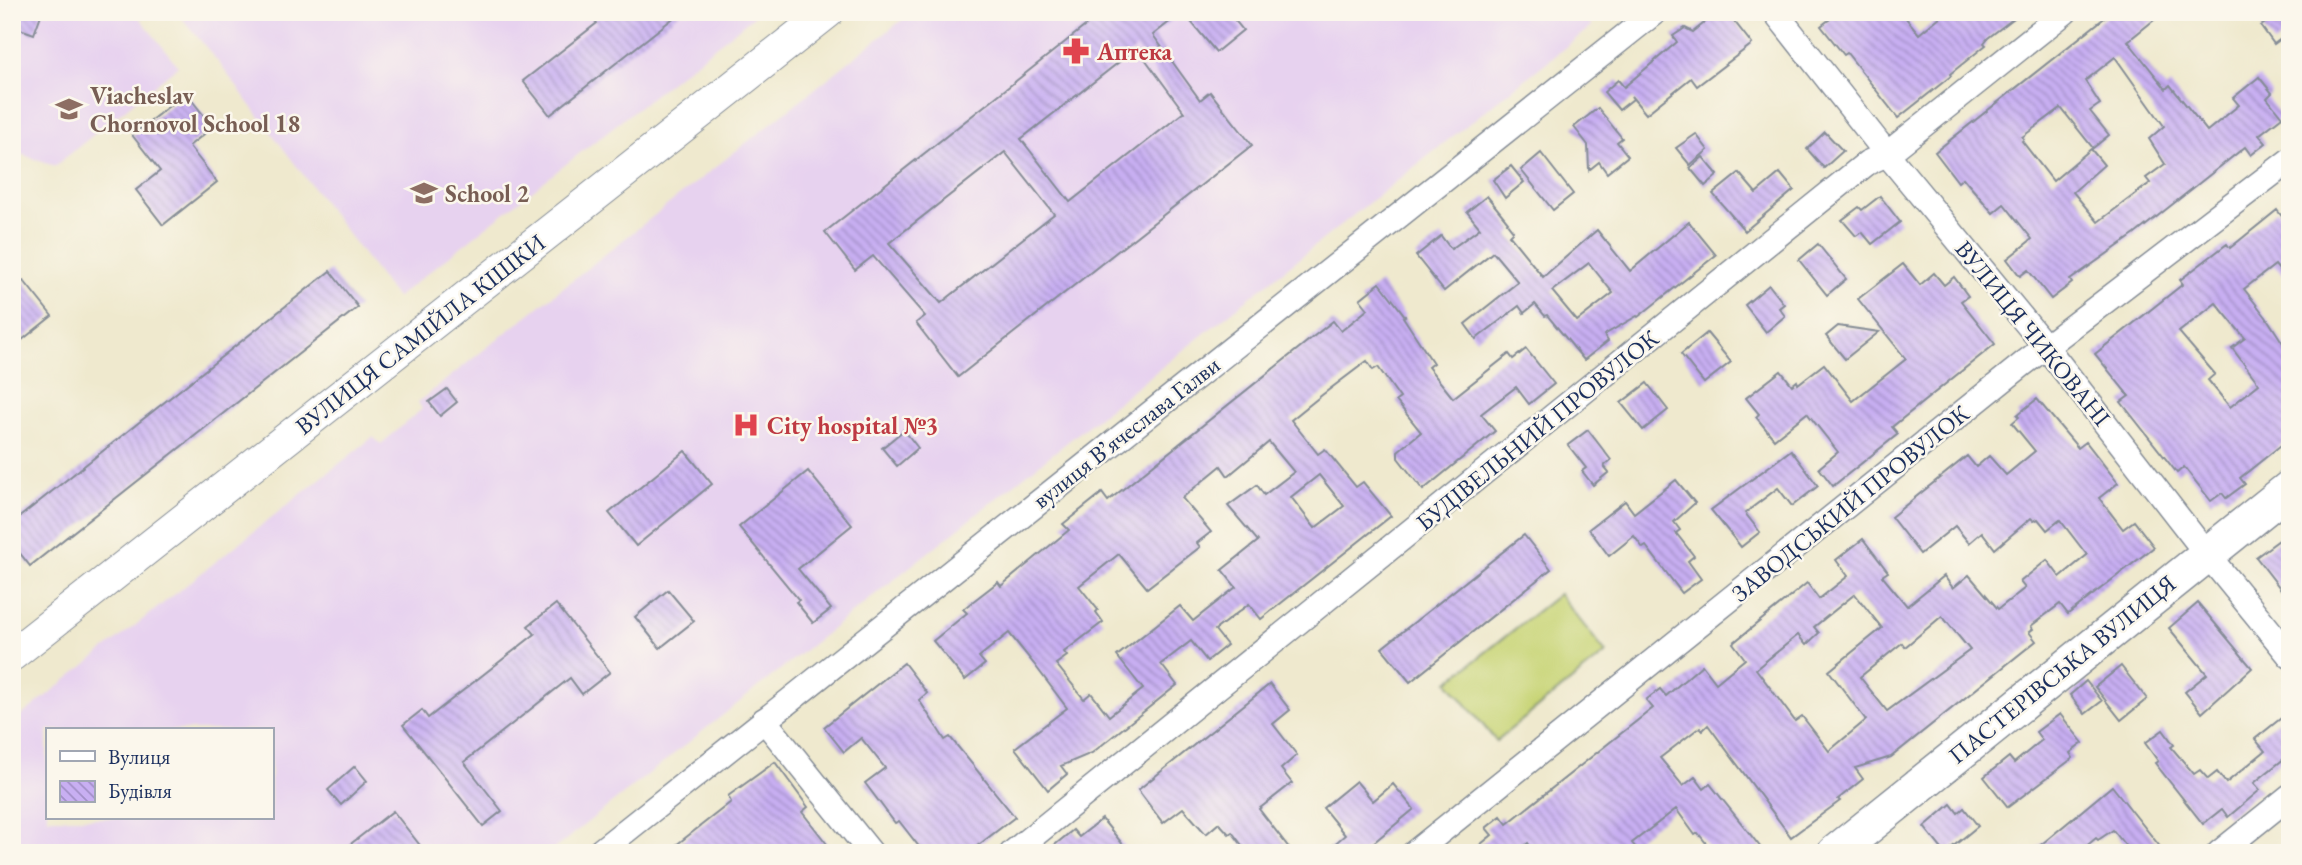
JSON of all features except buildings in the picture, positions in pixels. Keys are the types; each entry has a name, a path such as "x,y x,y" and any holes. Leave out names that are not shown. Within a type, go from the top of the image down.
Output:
{"main road":[{"name":"ПАСТЕРІВСЬКА ВУЛИЦЯ","path":"1835,853 2290,488"}],"street":[{"name":"ВУЛИЦЯ САМІЙЛА КІШКИ","path":"12,655 828,12"},
{"name":"вулиця Вʼячеслава Галви","path":"598,853 1655,12"},
{"name":"ВУЛИЦЯ ЧИКОВАНІ","path":"1775,12 1887,154 2046,347 2290,656"},
{"name":"БУДІВЕЛЬНИЙ ПРОВУЛОК","path":"1013,853 1867,163 1887,154 2065,12"},
{"name":"ЗАВОДСЬКИЙ ПРОВУЛОК","path":"1414,853 2046,347 2290,160"},
{"path":"764,720 871,853"},
{"path":"2219,853 2290,796"}],"shaded area":[{"name":"Viacheslav Chornovol School 18","path":"12,12 135,12 178,66 55,166 12,151"},
{"name":"School 2","path":"177,12 759,12 396,298 219,63"},
{"name":"City hospital №3","path":"912,12 1581,12 1592,26 549,853 12,853 12,723 373,437 381,444 422,409 418,402"}],"green space":[{"path":"1559,594 1606,653 1496,741 1448,682"}],"place":[{"name":"Аптека","path":"1076,51"},
{"name":"Viacheslav Chornovol School 18","path":"69,109"},
{"name":"School 2","path":"424,193"},
{"name":"City hospital №3","path":"746,425"}]}
